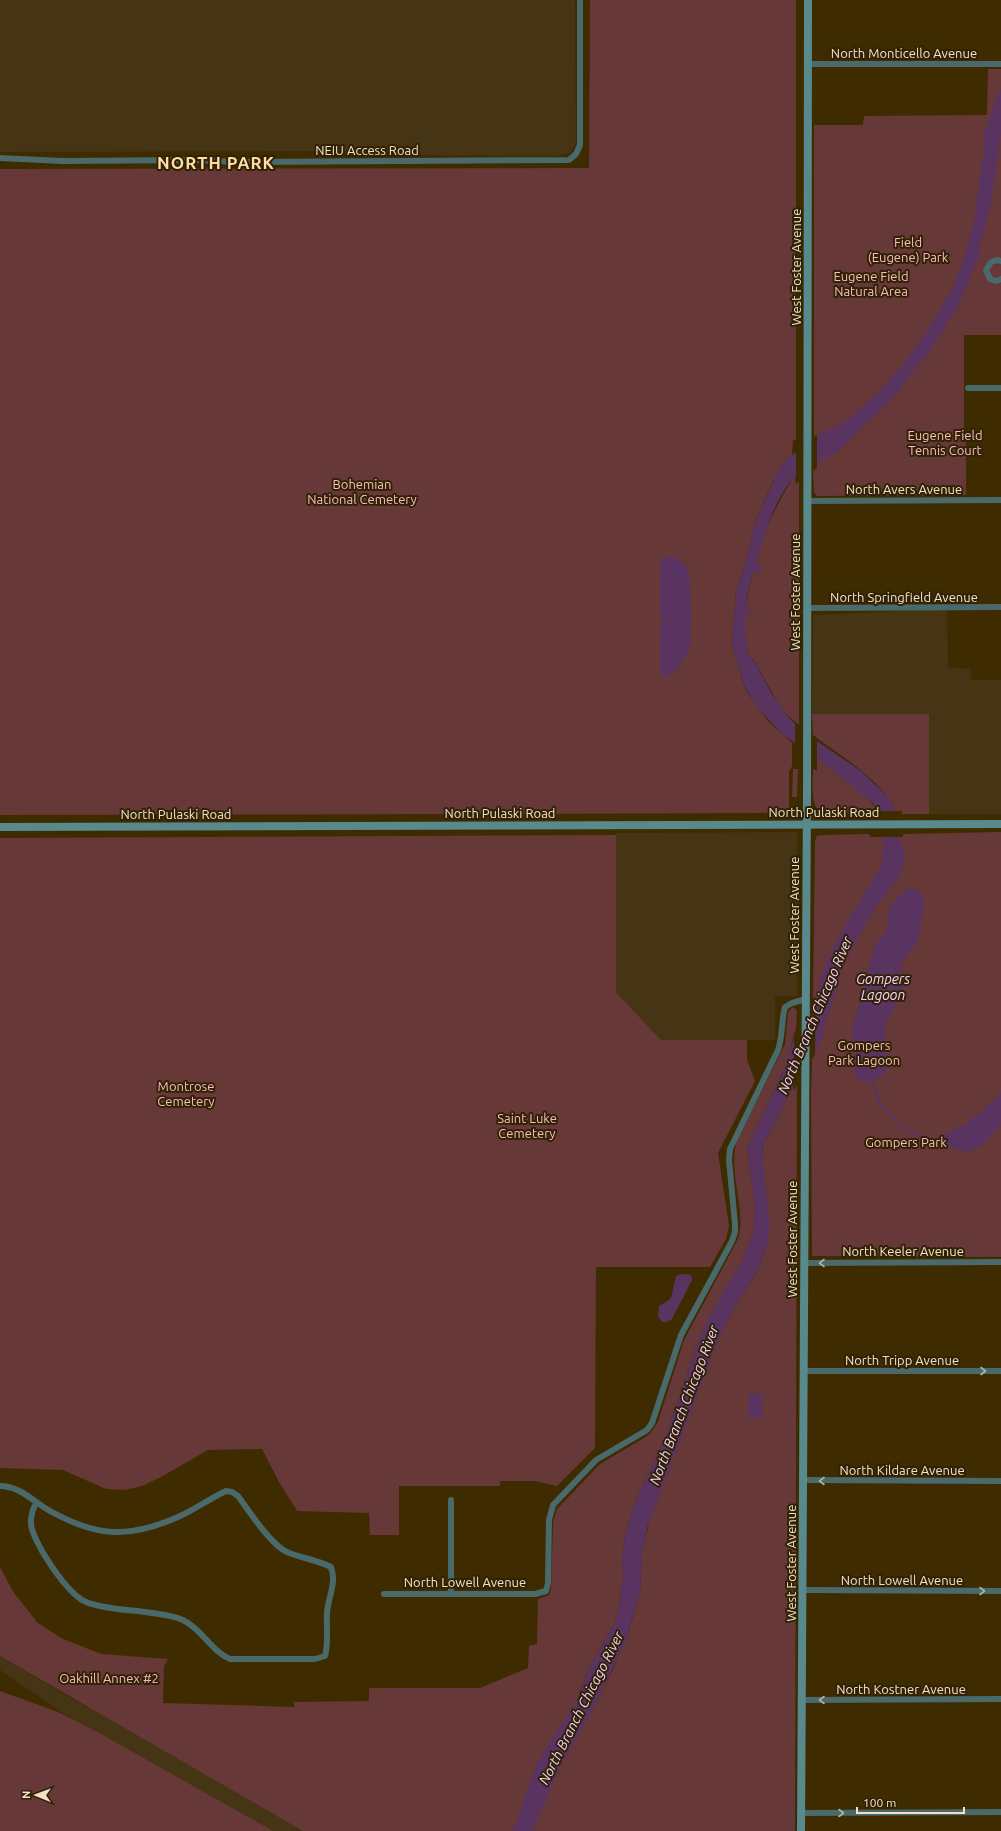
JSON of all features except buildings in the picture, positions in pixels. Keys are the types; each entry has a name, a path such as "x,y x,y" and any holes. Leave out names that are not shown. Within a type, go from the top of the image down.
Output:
{"main road":[{"name":"West Foster Avenue","path":"802,1831 807,731 808,0"},
{"name":"North Pulaski Road","path":"0,827 1001,824"}],"street":[{"name":"NEIU Access Road","path":"0,158 62,161 186,160 235,162 569,160 576,154 580,145 580,0"},
{"name":"North Monticello Avenue","path":"808,64 1001,64"},
{"path":"1001,262 997,260 990,262 986,270 990,279 996,281 1001,279"},
{"path":"968,388 1001,388"},
{"name":"North Avers Avenue","path":"807,500 1001,500"},
{"name":"North Springfield Avenue","path":"807,608 1001,607"},
{"name":"North Lowell Avenue","path":"384,1594 535,1594 546,1590 548,1583 549,1520 553,1505 596,1460 647,1430 652,1423 681,1335 732,1241 735,1232 729,1160 730,1148 778,1050 781,1040 782,1015 785,1007 792,1003 806,999"},
{"name":"North Keeler Avenue","path":"804,1263 1001,1262"},
{"name":"North Tripp Avenue","path":"804,1371 1001,1371"},
{"name":"North Kildare Avenue","path":"803,1480 1001,1481"},
{"path":"0,1486 18,1489 36,1503 62,1518 94,1530 120,1533 150,1528 179,1517 226,1491 232,1492 238,1496 277,1545 287,1552 323,1563 331,1567 333,1574 332,1593 327,1609 327,1649 324,1656 315,1660 230,1658 221,1655 194,1626 184,1620 171,1616 107,1607 83,1601 50,1565 34,1537 29,1521 30,1514 36,1503"},
{"path":"451,1500 451,1593"},
{"name":"North Lowell Avenue","path":"803,1590 1001,1591"},
{"name":"North Kostner Avenue","path":"802,1700 1001,1699"},
{"path":"802,1813 1001,1812"}],"shaded area":[{"path":"0,0 575,0 576,143 570,153 559,156 351,155 330,151 0,152"},
{"path":"947,609 948,668 971,669 971,680 1001,680 1001,814 929,814 929,714 812,714 813,615"},
{"path":"797,832 797,996 775,996 775,1040 661,1040 616,992 616,833"},
{"path":"0,1656 67,1696 321,1831 257,1831 116,1749 0,1670"}],"green space":[{"name":"Bohemian National Cemetery","path":"590,0 796,0 796,440 793,440 792,455 788,458 773,481 753,528 748,554 736,592 732,645 745,689 769,722 792,743 792,766 789,772 789,813 499,814 491,812 478,814 0,815 0,169 589,168"},
{"name":"Field (Eugene) Park","path":"988,69 1001,69 1001,335 964,335 964,442 966,442 966,495 817,496 814,492 813,471 817,468 817,436 814,438 814,125 863,125 864,116 987,115"},
{"path":"795,477 796,484 799,482 799,725 780,705 755,662 748,653 744,632 745,612 753,572 759,573 756,564 760,546 777,506"},
{"path":"812,714 929,714 929,814 902,814 902,811 896,811 890,800 871,779 847,759 813,735"},
{"path":"817,758 866,796 877,811 870,811 869,814 820,813 813,798 813,769 817,771"},
{"path":"793,769 798,769 797,797 792,797"},
{"name":"Gompers Park","path":"1001,832 1001,1257 812,1256 811,1095 812,1059 815,1054 816,998 813,1001 815,841 817,836 869,834 870,837 903,837 903,834"},
{"path":"616,835 616,992 661,1040 747,1040 747,1059 755,1081 718,1153 729,1226 726,1239 710,1267 596,1267 595,1448 557,1486 536,1481 500,1481 500,1486 399,1486 399,1535 370,1535 369,1513 297,1511 279,1482 262,1449 208,1450 161,1477 142,1486 125,1490 106,1489 63,1470 0,1468 0,838"},
{"name":"Oakhill Annex #2","path":"793,1007 797,1011 796,1029 787,1063 747,1148 755,1210 753,1233 744,1258 700,1336 664,1441 634,1505 625,1536 622,1556 623,1577 620,1602 615,1623 589,1668 577,1700 597,1701 614,1667 629,1630 640,1592 642,1552 651,1514 720,1335 733,1310 757,1272 769,1239 762,1156 763,1144 776,1122 793,1086 794,1090 797,1085 795,1831 303,1831 0,1656 0,1567 14,1593 38,1623 61,1638 101,1654 168,1659 164,1666 163,1703 294,1707 294,1702 369,1701 369,1688 480,1688 528,1668 529,1646 537,1644 538,1599 549,1595 551,1589 553,1522 557,1509 600,1464 649,1435 658,1422 684,1340 738,1239 740,1216 734,1165 737,1141 785,1044 788,1012"},
{"path":"0,1691 58,1712 101,1734 273,1831 0,1831"}],"water":[{"name":"North Branch Chicago River","path":"1001,88 1001,132 991,203 980,245 979,256 959,305 929,352 890,401 835,453 795,477 788,485 776,505 771,517 756,563 762,566 759,573 753,572 747,597 745,617 747,652 756,664 771,693 790,719 805,733 861,771 888,797 896,811 899,837 904,851 905,860 899,876 872,913 846,959 818,1048 793,1086 776,1122 763,1144 762,1156 769,1214 769,1239 757,1272 733,1310 720,1335 647,1528 642,1553 640,1592 625,1642 593,1710 559,1769 533,1831 513,1831 537,1762 577,1701 589,1668 615,1623 620,1602 623,1577 622,1556 625,1536 634,1505 664,1441 700,1336 722,1293 744,1258 753,1233 755,1210 747,1148 783,1072 794,1038 817,997 822,975 838,938 881,866 884,843 877,811 873,803 817,758 783,735 759,709 745,688 732,645 736,592 748,554 753,528 779,468 788,458 823,432 833,429 849,419 883,388 926,333 944,303 955,283 956,275 960,272 973,226 984,151 984,135"},
{"path":"670,556 684,563 689,573 691,604 690,644 684,660 676,670 672,674 662,677 660,675 660,628 663,619 660,613 660,564 662,559"},
{"name":"Gompers Lagoon","path":"910,887 920,892 924,898 924,910 919,935 915,945 901,964 903,989 886,1024 884,1033 888,1062 886,1070 883,1075 867,1083 857,1078 855,1074 852,1024 857,1014 874,947 887,929 889,909 900,895"},
{"path":"1001,1093 1001,1125 983,1145 967,1152 940,1144 939,1138 965,1124"},
{"path":"681,1274 691,1275 692,1280 672,1319 667,1322 662,1322 658,1316 659,1306 671,1298 676,1276"},
{"path":"749,1394 762,1394 763,1418 748,1417"}],"pier":[{"path":"817,435 817,467 796,479 796,451"},
{"path":"795,722 817,739 817,761 795,747"},
{"path":"875,811 898,811 898,828 901,837 881,837"},
{"path":"816,997 815,1054 794,1090 794,1034"}],"waterway":[{"path":"744,612 754,613"},
{"path":"873,1080 879,1103 897,1122 915,1135 939,1141"}],"district":[{"name":"NORTH PARK","path":"216,162"}],"park label":[{"name":"Eugene Field Natural Area","path":"871,284"},
{"name":"Eugene Field Tennis Court","path":"945,442"},
{"name":"Gompers Park Lagoon","path":"864,1052"},
{"name":"Montrose Cemetery","path":"186,1094"},
{"name":"Saint Luke Cemetery","path":"527,1126"}]}
